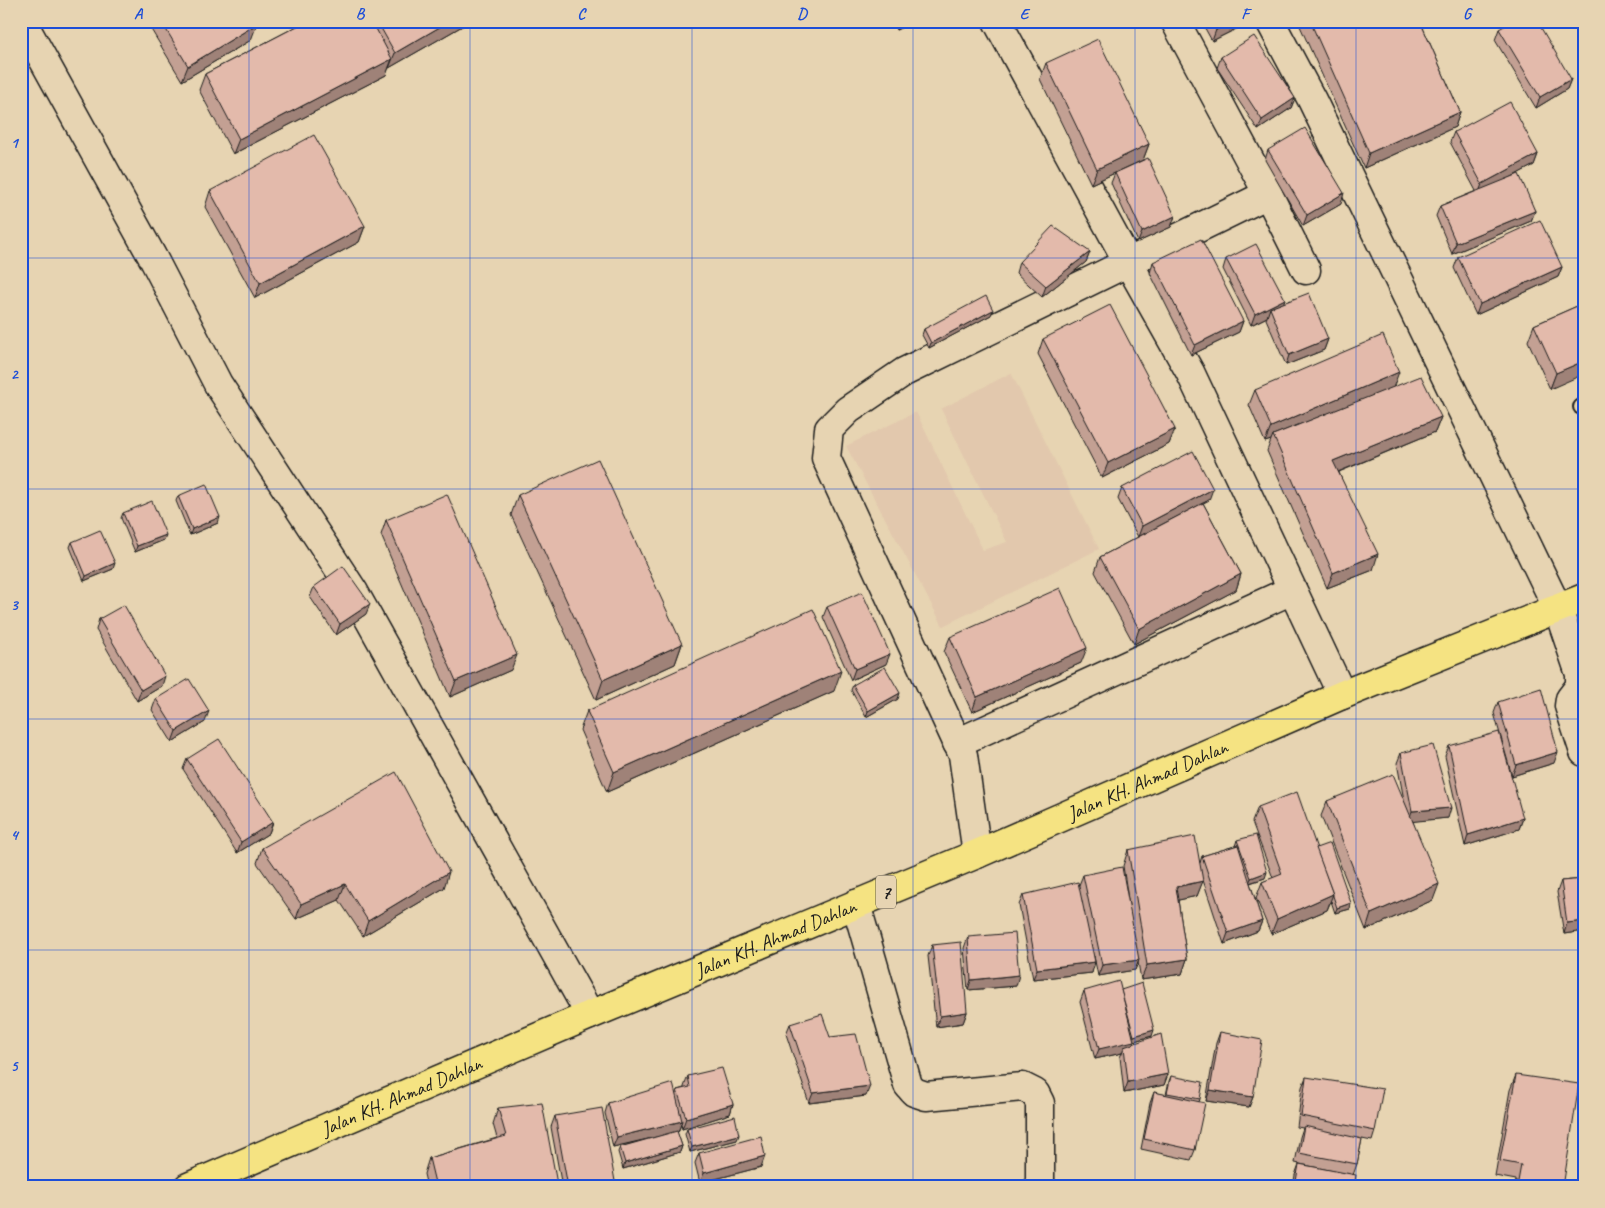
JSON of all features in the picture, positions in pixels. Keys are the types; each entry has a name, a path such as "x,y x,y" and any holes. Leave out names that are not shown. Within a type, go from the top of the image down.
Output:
{"highway":[{"name":"Jalan KH. Ahmad Dahlan","path":"188,1187 590,1015 977,854 1342,695 1584,598"}],"street":[{"path":"22,21 153,258 218,384 354,592 590,1015"},
{"path":"997,21 1190,372 1342,695"},
{"path":"1175,21 1268,194 1306,270"},
{"path":"1270,21 1312,100 1558,609 1580,674 1580,686 1570,699 1569,706 1584,752"},
{"path":"977,854 963,755 826,458 829,429 848,410 904,372 1268,194"},
{"path":"957,742 1292,590"},
{"path":"856,904 908,1085 914,1092 926,1096 1023,1087 1036,1093 1040,1103 1040,1187"}],"shaded area":[{"path":"1011,373 1099,549 943,626 846,446 916,412 983,550 1007,542 941,409"}],"building":[{"path":"161,21 255,21 257,24 188,66"},
{"path":"307,21 372,21 392,59 239,139 205,74"},
{"path":"377,21 450,21 395,53"},
{"path":"896,21 906,21 898,25"},
{"path":"1211,21 1234,21 1216,30"},
{"path":"1310,21 1420,21 1460,112 1369,153"},
{"path":"1513,21 1537,21 1571,79 1540,97 1499,29"},
{"path":"1254,36 1295,98 1262,120 1221,57"},
{"path":"1098,39 1149,144 1097,169 1046,63"},
{"path":"1510,102 1538,154 1482,184 1454,132"},
{"path":"1305,128 1344,193 1307,215 1268,150"},
{"path":"314,135 365,226 260,283 210,191"},
{"path":"1148,158 1175,216 1142,232 1115,173"},
{"path":"1519,174 1535,211 1456,243 1440,206"},
{"path":"1540,220 1562,267 1480,304 1458,257"},
{"path":"1053,226 1090,252 1046,286 1019,262"},
{"path":"1201,239 1243,321 1195,345 1153,262"},
{"path":"1256,244 1285,299 1255,314 1226,259"},
{"path":"1309,293 1328,339 1289,355 1270,308"},
{"path":"986,296 993,310 931,343 924,329"},
{"path":"1584,303 1584,361 1556,373 1534,325"},
{"path":"1110,305 1175,429 1108,463 1043,339"},
{"path":"1383,335 1399,372 1271,427 1255,390"},
{"path":"1421,376 1441,417 1333,461 1378,554 1333,573 1273,435"},
{"path":"1193,451 1213,489 1142,526 1122,488"},
{"path":"598,459 682,644 603,680 518,495"},
{"path":"206,484 220,517 192,529 178,496"},
{"path":"447,494 517,655 456,681 386,520"},
{"path":"152,501 166,535 137,546 123,513"},
{"path":"1203,503 1241,574 1139,629 1100,557"},
{"path":"100,530 115,563 86,576 72,542"},
{"path":"343,566 370,604 340,624 314,587"},
{"path":"1060,588 1087,648 977,697 950,637"},
{"path":"862,592 890,654 855,669 827,607"},
{"path":"124,605 165,676 141,690 99,619"},
{"path":"813,609 841,671 614,772 587,711"},
{"path":"885,667 900,693 868,711 853,685"},
{"path":"189,679 209,711 176,731 156,699"},
{"path":"1541,688 1558,752 1516,765 1498,702"},
{"path":"1499,732 1523,818 1468,835 1449,746"},
{"path":"219,739 273,822 241,842 187,759"},
{"path":"1433,745 1451,808 1412,811 1401,753"},
{"path":"396,772 449,872 368,921 345,884 301,904 262,848"},
{"path":"1393,774 1439,884 1371,914 1327,801"},
{"path":"1297,792 1333,894 1277,919 1262,882 1282,874 1258,807"},
{"path":"1256,835 1267,872 1251,878 1237,840"},
{"path":"1195,836 1203,881 1176,887 1187,959 1147,965 1128,850"},
{"path":"1330,843 1351,903 1337,908 1316,848"},
{"path":"1238,845 1262,921 1228,933 1202,856"},
{"path":"1122,867 1139,960 1102,965 1083,875"},
{"path":"1584,879 1584,921 1567,923 1561,881"},
{"path":"1078,882 1095,962 1037,969 1023,895"},
{"path":"1015,933 1019,975 971,980 968,937"},
{"path":"961,942 967,1012 940,1016 932,945"},
{"path":"1119,981 1134,1041 1099,1049 1084,991"},
{"path":"1142,983 1154,1030 1134,1036 1121,990"},
{"path":"822,1014 830,1037 856,1034 870,1086 813,1093 790,1024"},
{"path":"1220,1032 1262,1040 1253,1097 1210,1090"},
{"path":"1161,1034 1168,1074 1128,1082 1124,1047"},
{"path":"722,1068 733,1104 686,1118 677,1090 690,1087 688,1076"},
{"path":"1516,1075 1579,1084 1563,1187 1517,1187 1521,1165 1500,1161"},
{"path":"1171,1076 1203,1082 1200,1099 1167,1093"},
{"path":"1306,1077 1383,1089 1375,1131 1301,1116"},
{"path":"673,1083 682,1121 617,1137 608,1103"},
{"path":"1154,1092 1205,1103 1195,1150 1144,1139"},
{"path":"542,1103 557,1184 544,1187 436,1187 429,1158 506,1136 498,1108"},
{"path":"602,1108 616,1187 568,1187 555,1116"},
{"path":"735,1116 739,1135 692,1147 687,1129"},
{"path":"1304,1126 1362,1139 1357,1164 1299,1153"},
{"path":"677,1131 682,1146 625,1163 620,1147"},
{"path":"761,1136 765,1156 704,1173 699,1153"},
{"path":"1299,1164 1356,1175 1354,1187 1295,1187"}]}
